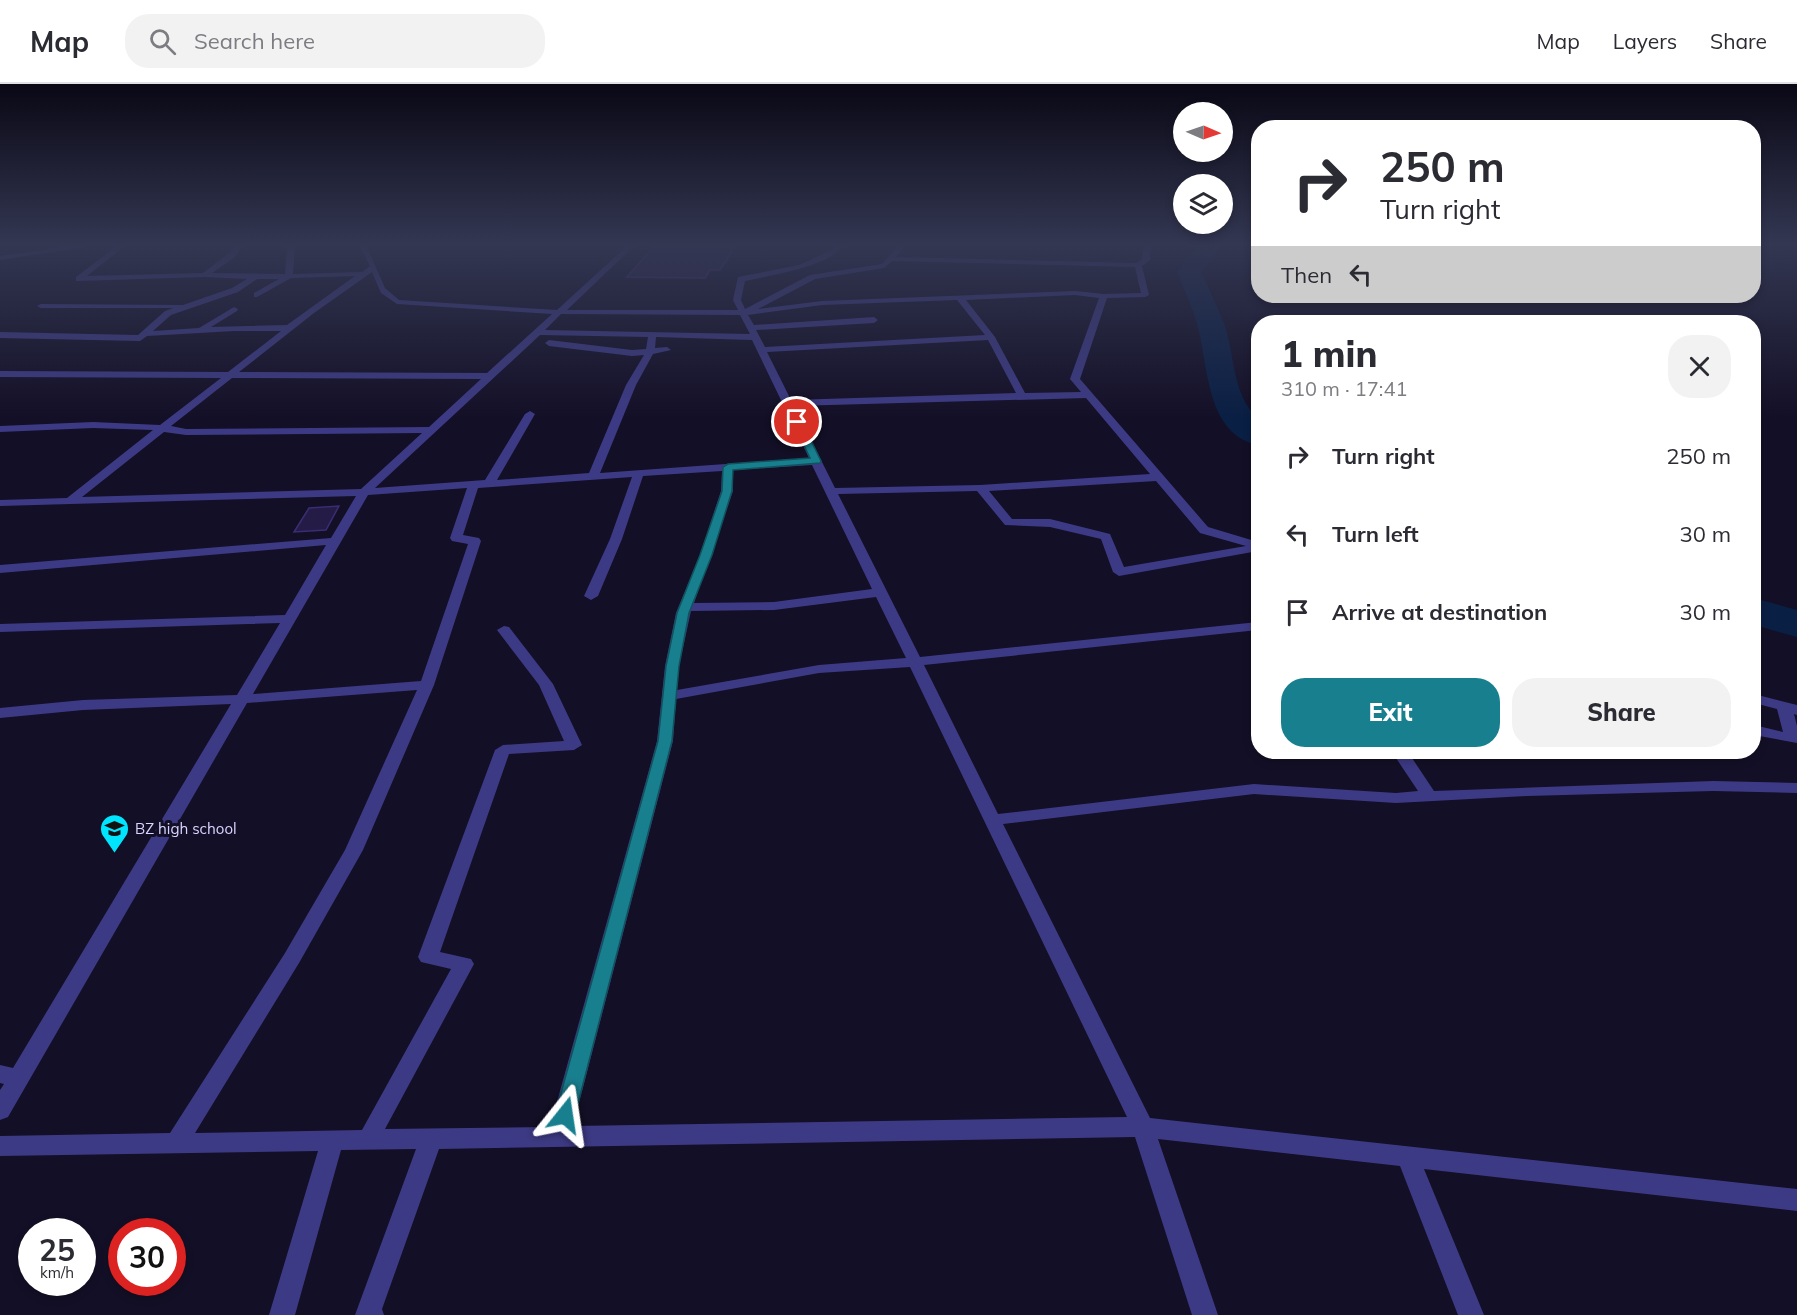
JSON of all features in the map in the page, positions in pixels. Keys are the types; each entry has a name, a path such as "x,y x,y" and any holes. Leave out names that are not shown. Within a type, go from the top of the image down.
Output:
{"street":[{"path":"0,335 140,338 168,313 196,302"},
{"path":"70,501 325,302"},
{"path":"401,302 557,312 753,332 990,338"},
{"path":"0,1110 9,1076 242,699 287,619 364,492 568,302"},
{"path":"738,302 1143,1127 1205,1315"},
{"path":"753,332 785,302"},
{"path":"753,332 822,303 837,302"},
{"path":"963,302 990,338 1022,396"},
{"path":"1102,302 1075,379 1204,530 1251,545"},
{"path":"41,306 185,306"},
{"path":"202,329 234,309"},
{"path":"530,337 753,332 874,320"},
{"path":"144,334 202,329 290,328"},
{"path":"593,476 631,385 650,352 652,336"},
{"path":"530,337 632,353 667,351"},
{"path":"0,374 489,376"},
{"path":"788,403 1089,395"},
{"path":"176,1143 292,958 354,850 427,685 475,541 456,538 481,484 530,414"},
{"path":"0,429 164,427 186,432 430,430"},
{"path":"0,504 364,492 816,461"},
{"path":"559,1137 665,741 672,666 686,607 727,491 728,467"},
{"path":"591,596 616,539 639,473"},
{"path":"831,491 980,488 1159,477"},
{"path":"980,488 1009,522 1050,523 1106,537 1119,572 1251,548"},
{"path":"0,569 334,541"},
{"path":"686,607 774,606 881,592"},
{"path":"0,628 287,619"},
{"path":"669,696 713,686 819,669 915,662 1251,627"},
{"path":"368,1140 464,964 428,957 503,750 574,745 546,684 504,630"},
{"path":"0,713 83,705 242,699 427,685"},
{"path":"1761,700 1791,708 1795,741 1761,732"},
{"path":"1405,759 1429,796"},
{"path":"992,820 1254,789 1396,798 1527,791 1690,787 1797,788"},
{"path":"0,1146 1143,1127 1797,1200"},
{"path":"371,1315 367,1314 431,1139"},
{"path":"282,1315 332,1141"},
{"path":"1408,1157 1471,1315"}],"building":[{"path":"339,506 326,530 294,532 309,508"}],"waterway":[{"path":"1202,302 1211,325 1222,380 1235,415 1251,429"},
{"path":"1761,613 1797,624"}],"place":[{"name":"BZ high school","path":"114,854"}],"route":[{"path":"565,1115 665,741 672,666 683,613 706,555 727,491 728,467 816,461 797,422"}]}
